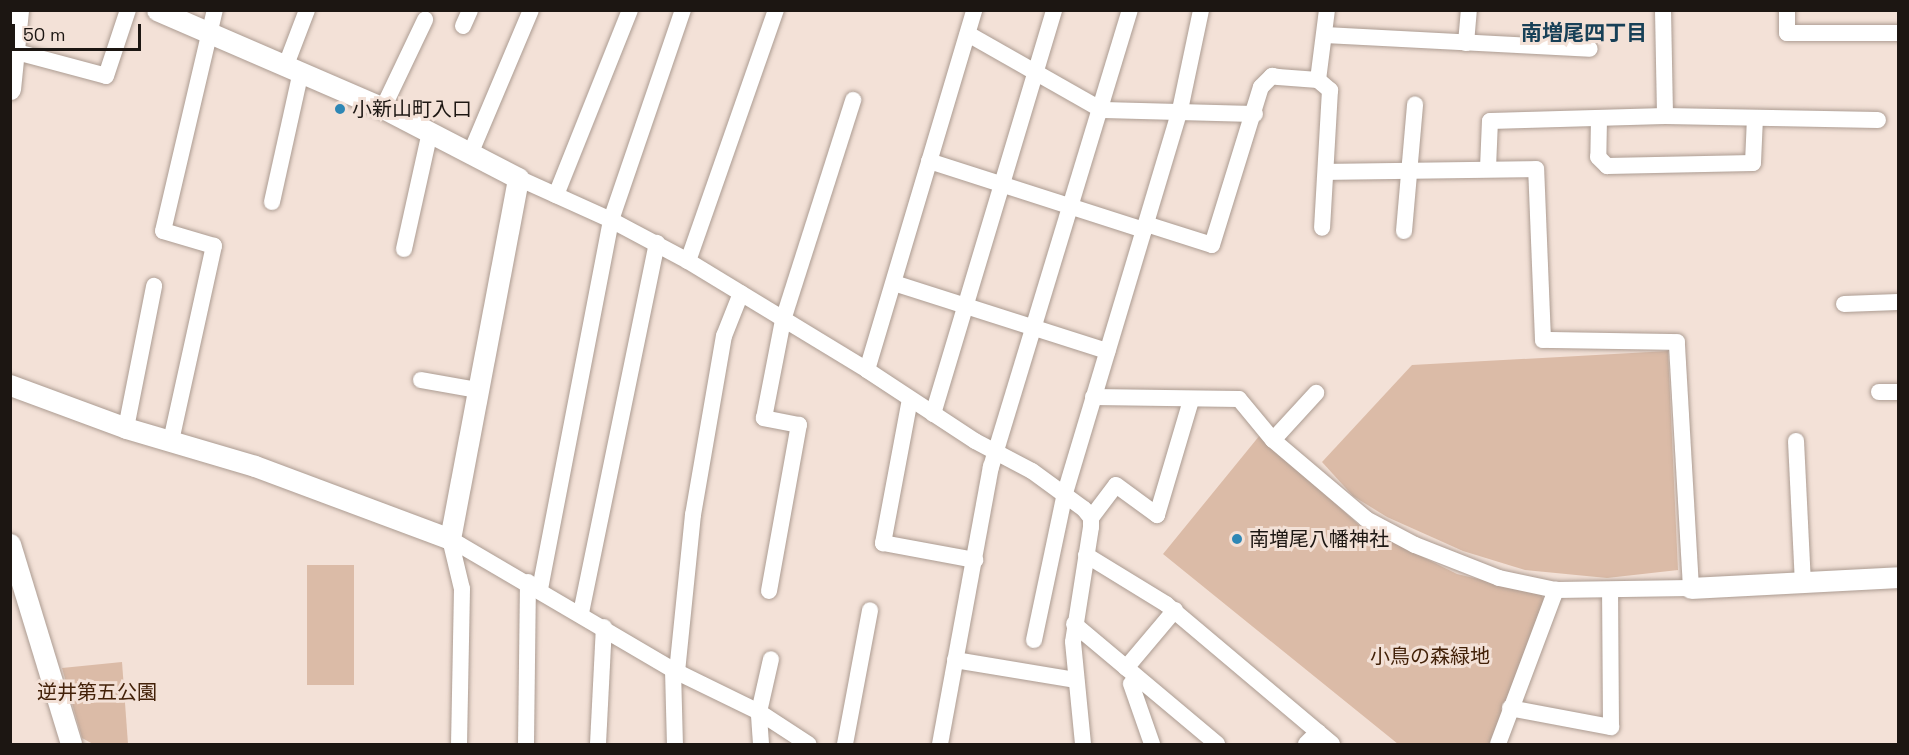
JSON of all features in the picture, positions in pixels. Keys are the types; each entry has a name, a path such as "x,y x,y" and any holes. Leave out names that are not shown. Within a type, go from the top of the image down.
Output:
{"street":[{"path":"10,89 13,41 18,10"},
{"path":"13,41 106,76 128,10"},
{"path":"157,10 383,108 518,178 657,243 1065,493 1091,518"},
{"path":"171,441 214,246 163,231 215,10"},
{"path":"272,202 293,68 307,10"},
{"path":"471,152 531,10"},
{"path":"556,195 630,10"},
{"path":"526,744 534,585 611,220 683,10"},
{"path":"688,261 776,10"},
{"path":"867,370 974,10"},
{"path":"933,414 1054,10"},
{"path":"940,744 992,467 998,454 1102,110 1130,10"},
{"path":"1034,640 1065,493 1180,111 1201,10"},
{"path":"1318,80 1325,35 1326,10"},
{"path":"1467,43 1469,10"},
{"path":"1663,10 1665,116"},
{"path":"1787,10 1787,33 1899,33"},
{"path":"383,108 425,20"},
{"path":"968,34 1102,110 1255,114"},
{"path":"1325,35 1590,49"},
{"path":"930,161 1072,207 1212,245 1255,114 1261,87 1272,76 1318,80 1330,90 1332,100 1322,228"},
{"path":"769,591 799,425 764,418 783,320 853,100"},
{"path":"1404,231 1415,104"},
{"path":"1488,168 1490,121 1665,116 1878,120"},
{"path":"1599,118 1598,157 1607,166 1753,162 1755,118"},
{"path":"404,249 430,132"},
{"path":"1328,172 1408,168 1536,169 1543,340 1677,342 1691,588"},
{"path":"459,744 462,589 450,538 518,178"},
{"path":"581,613 657,243"},
{"path":"894,283 1107,351"},
{"path":"126,428 154,286"},
{"path":"675,744 675,671 695,504 724,336 741,293"},
{"path":"1844,304 1899,302"},
{"path":"421,380 477,390"},
{"path":"10,385 126,428 265,470 450,538 534,585 675,671 759,712 808,744"},
{"path":"1879,392 1899,392"},
{"path":"1273,440 1316,393"},
{"path":"1093,397 1239,399 1273,440 1366,519 1415,545 1498,578 1556,590 1610,590 1899,577"},
{"path":"910,399 883,543 975,560"},
{"path":"1083,744 1076,680 1074,624 1091,518 1116,485 1157,514 1191,400"},
{"path":"1796,441 1803,583"},
{"path":"11,545 71,744"},
{"path":"1086,555 1175,610 1312,738 1332,744"},
{"path":"1498,744 1556,590"},
{"path":"1510,708 1611,727 1610,590"},
{"path":"845,744 870,610"},
{"path":"1152,744 1131,684 1132,673 1175,610"},
{"path":"1074,624 1217,744"},
{"path":"598,744 604,627"},
{"path":"761,744 759,712 771,659"},
{"path":"955,660 1076,680"}],"green space":[{"path":"1668,351 1678,570 1607,578 1525,570 1463,551 1387,517 1353,496 1322,462 1412,365"},
{"name":"小鳥の森緑地","path":"1260,435 1360,526 1457,574 1541,594 1545,603 1489,744 1398,744 1163,554"},
{"path":"307,565 354,565 354,685 307,685"},
{"name":"逆井第五公園","path":"122,662 128,744 93,744 82,738 62,668"}],"place":[{"name":"小新山町入口","path":"340,109"},
{"name":"南増尾八幡神社","path":"1237,539"}],"district":[{"name":"南増尾四丁目","path":"1584,33"}]}
